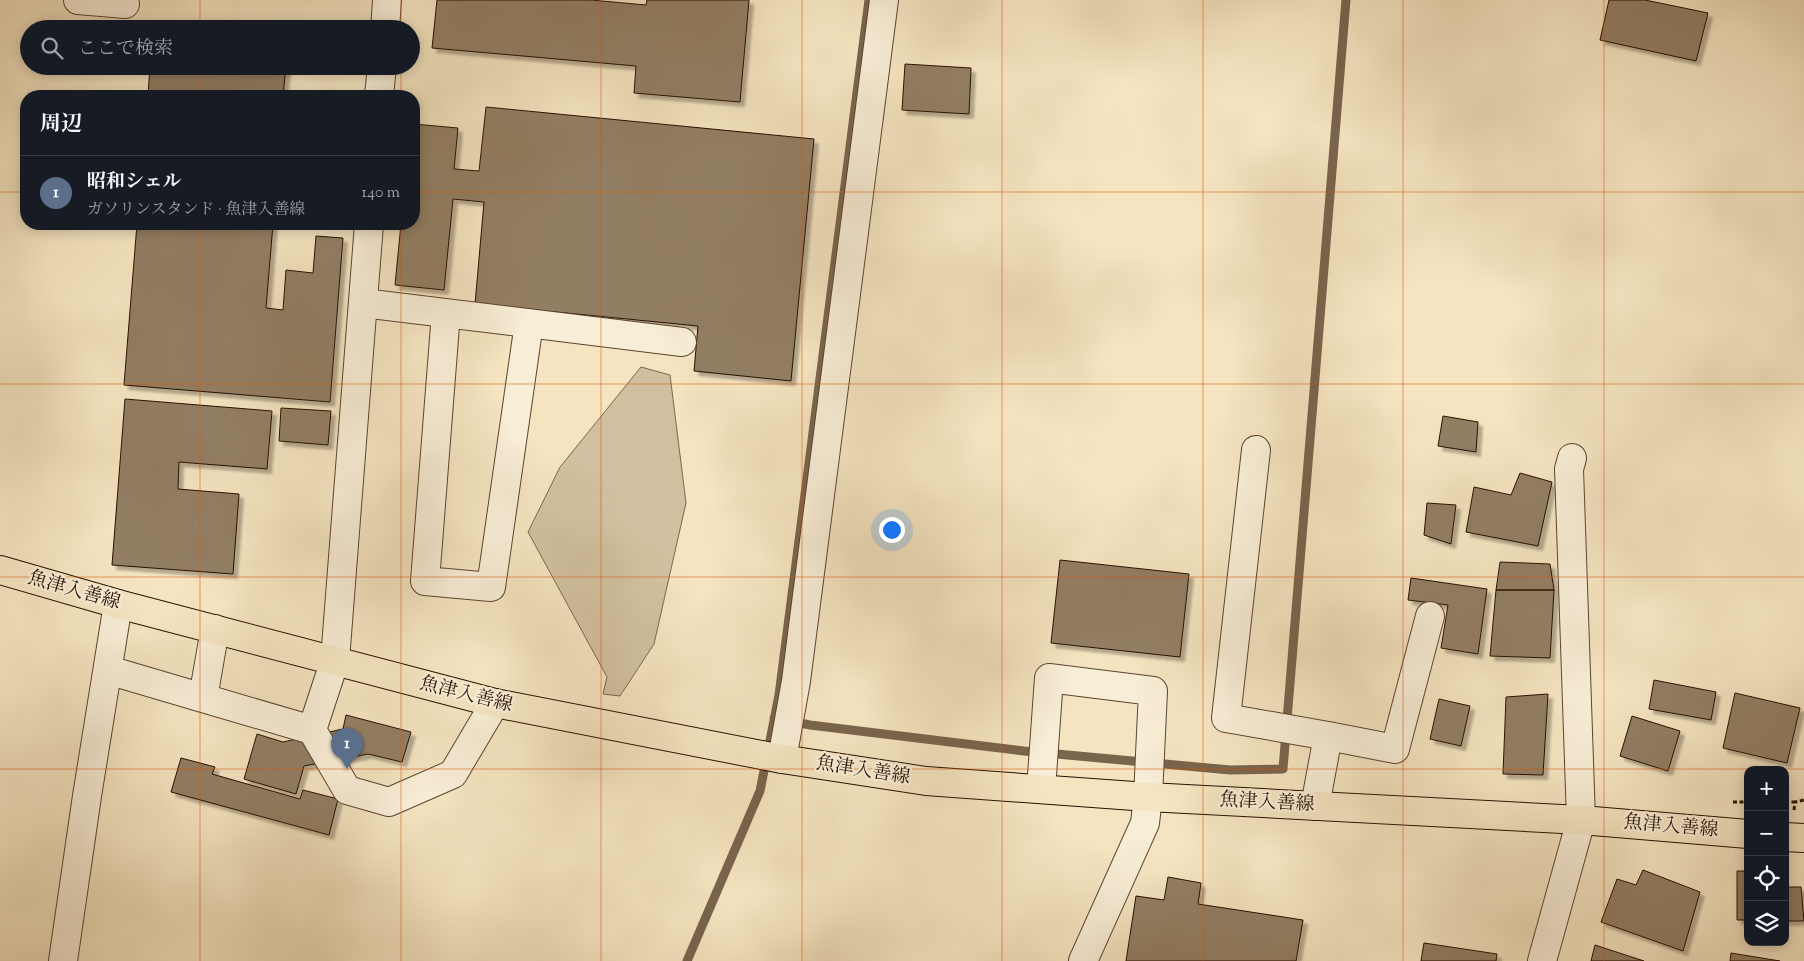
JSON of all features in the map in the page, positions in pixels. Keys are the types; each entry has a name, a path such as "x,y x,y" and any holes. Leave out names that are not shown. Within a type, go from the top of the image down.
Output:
{"main road":[{"name":"魚津入善線","path":"0,570 118,604 495,703 782,759 926,781 1148,797 1581,820 1744,834"},
{"path":"1789,837 1804,838"}],"street":[{"path":"78,0 125,4"},
{"path":"386,20 387,0"},
{"path":"782,759 796,681 884,0"},
{"path":"380,90 381,75"},
{"path":"312,730 335,660 369,230"},
{"path":"363,303 682,342"},
{"path":"446,313 425,581 491,587 529,323"},
{"path":"1256,450 1226,718 1394,749 1430,616"},
{"path":"1542,961 1581,820 1570,469 1572,458"},
{"path":"62,961 118,604"},
{"path":"203,698 215,629"},
{"path":"108,670 312,730 347,790 389,802 453,774 495,703"},
{"path":"1041,789 1048,678 1153,691 1145,823 1083,961"},
{"path":"1316,806 1328,736"}],"path":[{"path":"1729,802 1744,802"},
{"path":"1789,802 1795,802"}],"shaded area":[{"path":"641,367 670,375 686,503 654,644 620,696 603,694 607,677 528,532 560,467"}],"building":[{"path":"437,0 591,0 646,5 647,0 749,0 740,102 634,93 636,66 432,48"},
{"path":"1609,0 1645,0 1708,13 1696,61 1600,40"},
{"path":"905,64 971,68 969,114 902,110"},
{"path":"149,75 285,75 284,90 148,90"},
{"path":"486,107 814,139 791,381 694,371 698,326 475,304 484,202 453,199 444,290 395,285 400,230 420,230 420,125 458,128 454,169 479,171"},
{"path":"137,230 272,230 266,308 283,310 286,270 313,273 316,236 343,238 330,402 124,385"},
{"path":"125,399 272,411 267,469 179,462 178,489 239,494 233,574 112,565"},
{"path":"281,408 331,411 328,445 279,441"},
{"path":"1443,416 1478,422 1476,452 1438,446"},
{"path":"1520,473 1552,482 1538,546 1466,532 1474,487 1511,495"},
{"path":"1427,503 1456,505 1451,544 1424,535"},
{"path":"1060,560 1189,574 1180,657 1051,643"},
{"path":"1500,562 1550,564 1554,590 1496,590"},
{"path":"1411,578 1487,589 1478,654 1441,648 1448,605 1408,600"},
{"path":"1496,590 1554,590 1550,658 1490,656"},
{"path":"1654,680 1716,692 1711,720 1649,709"},
{"path":"1735,693 1800,708 1787,763 1723,748"},
{"path":"1548,694 1543,775 1503,774 1506,697"},
{"path":"1439,699 1470,706 1461,746 1430,739"},
{"path":"346,715 411,732 402,762 368,754 304,766 296,794 244,779 257,734 283,742 343,729"},
{"path":"1632,716 1680,731 1668,771 1620,756"},
{"path":"181,758 215,767 212,774 300,799 303,790 338,799 329,835 171,792"},
{"path":"1643,870 1700,892 1683,951 1601,922 1617,879 1636,885"},
{"path":"1737,871 1744,871 1744,920 1737,920"},
{"path":"1168,877 1201,883 1198,904 1303,920 1296,961 1126,961 1136,896 1164,900"},
{"path":"1789,887 1801,887 1804,921 1789,921"},
{"path":"1424,943 1497,954 1496,961 1421,961"},
{"path":"1595,945 1644,961 1591,961"},
{"path":"1731,953 1780,961 1730,961"}],"waterway":[{"path":"687,961 760,791 779,695 869,0"},
{"path":"774,718 810,725 1024,751 1230,770 1283,769 1346,0"}],"place":[{"name":"昭和シェル","path":"347,769"}]}
